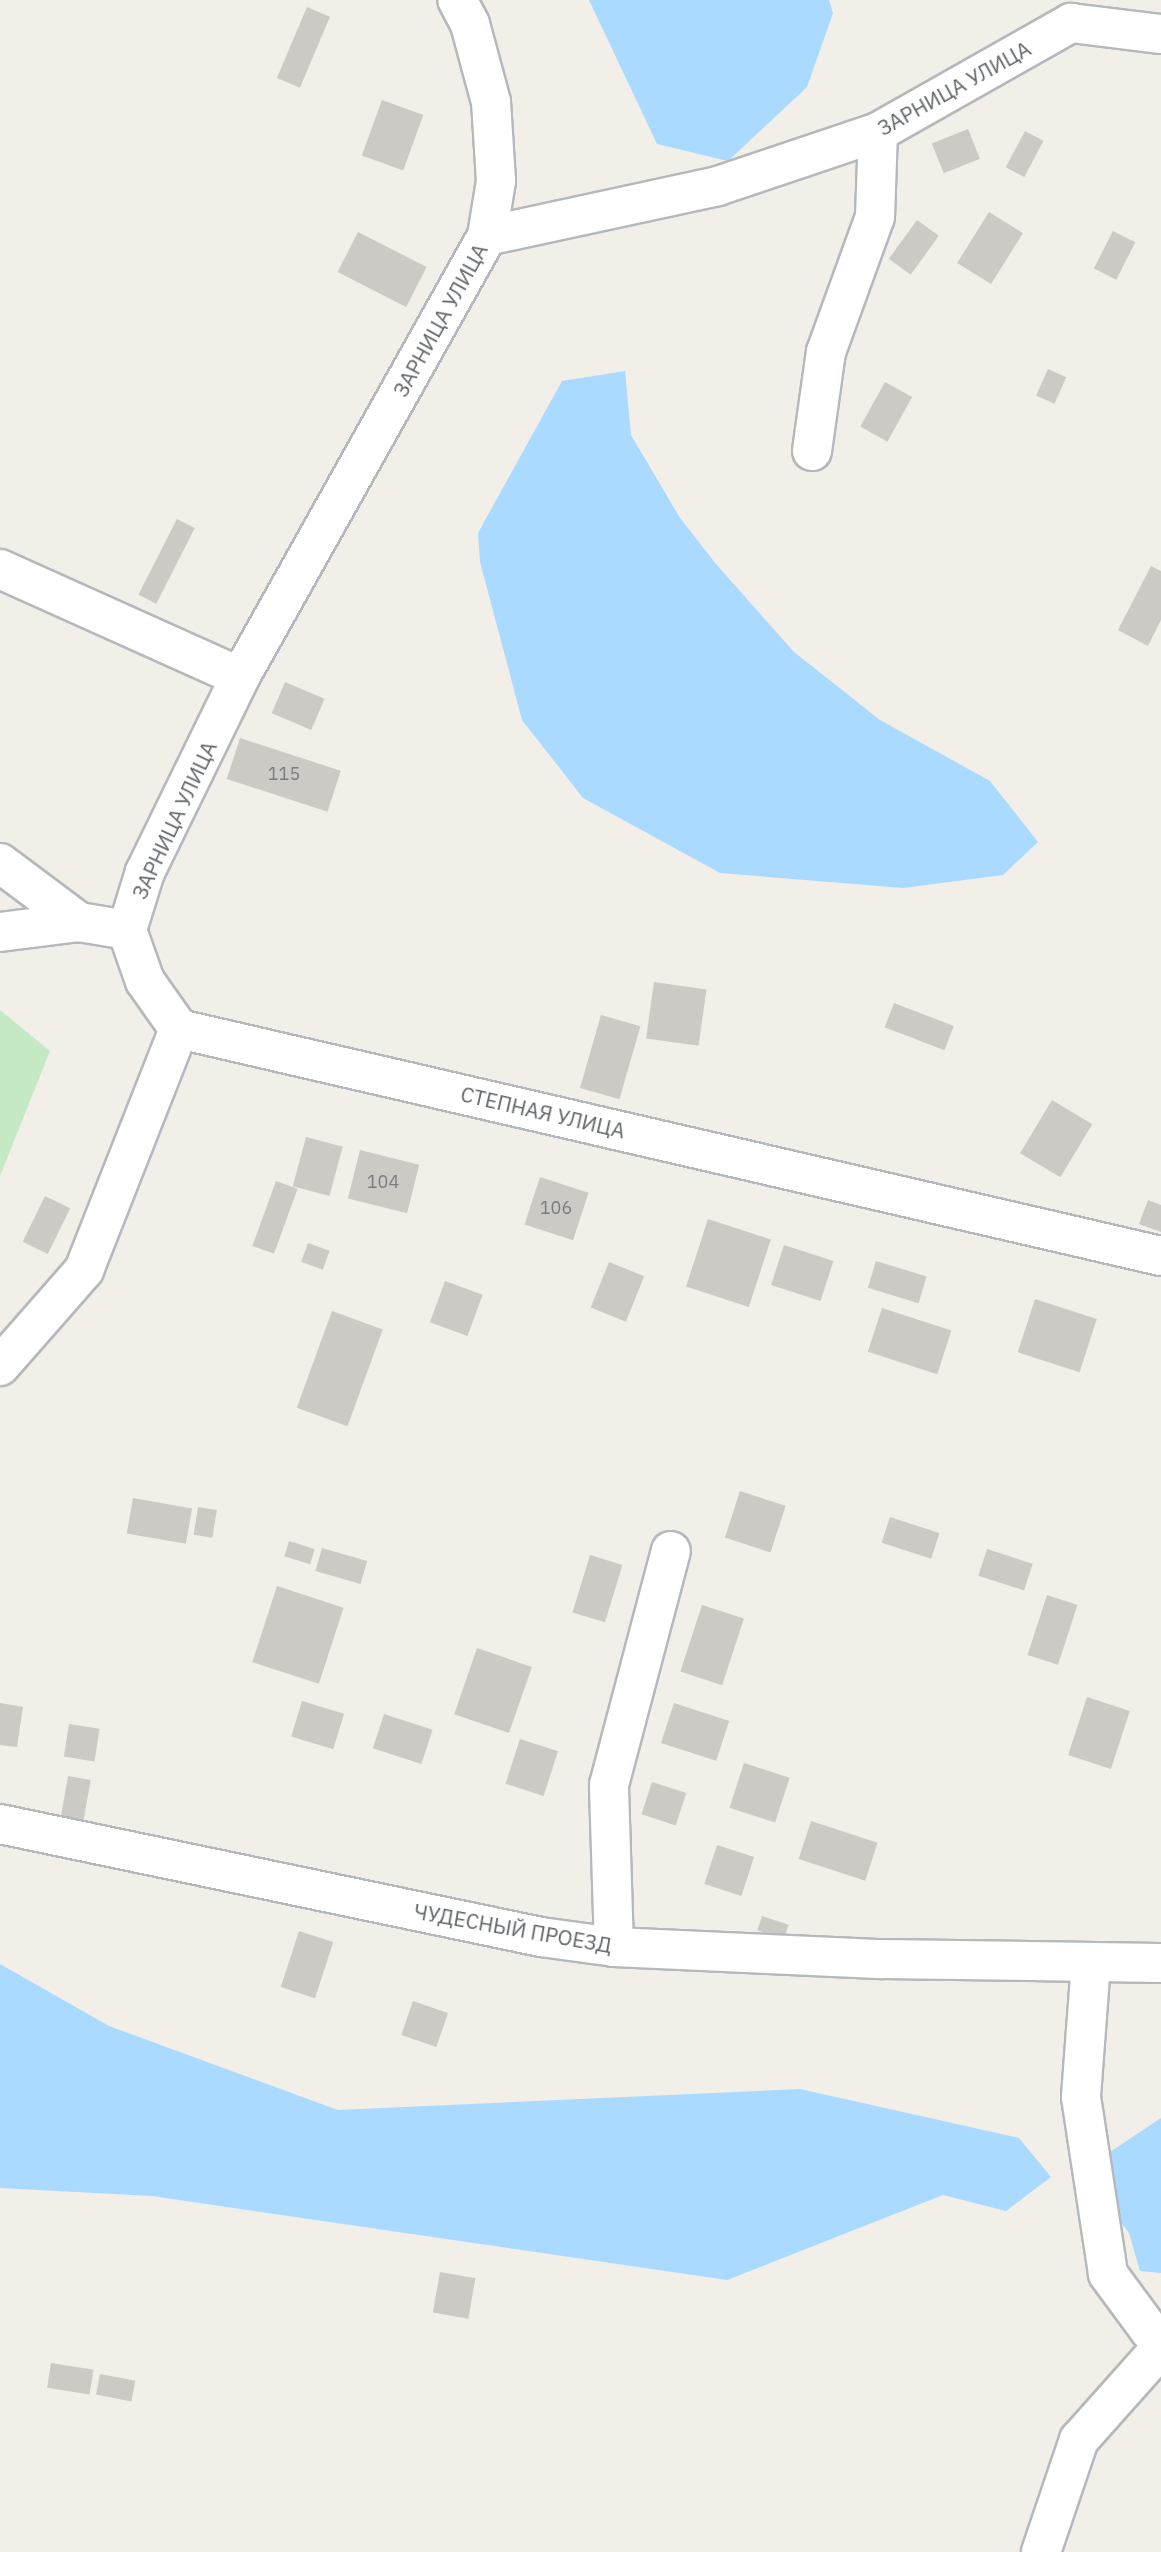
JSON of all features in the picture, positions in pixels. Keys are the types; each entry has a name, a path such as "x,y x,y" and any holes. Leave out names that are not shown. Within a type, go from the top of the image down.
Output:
{"street":[{"path":"457,0 470,24 491,102 496,181 487,236"},
{"name":"ЗАРНИЦА УЛИЦА","path":"127,930 145,872 240,677 487,236 718,186 878,132 1071,23 1161,34"},
{"path":"812,451 826,352 875,217 878,132"},
{"path":"0,569 240,677"},
{"path":"0,863 79,922"},
{"path":"0,932 79,922 127,930 145,981 178,1029 84,1269 0,1366"},
{"name":"СТЕПНАЯ УЛИЦА","path":"178,1029 1161,1256"},
{"path":"614,1947 608,1785 671,1550"},
{"name":"ЧУДЕСНЫЙ ПРОЕЗД","path":"0,1824 541,1937 614,1947 1161,1964"},
{"path":"1041,2552 1079,2440 1161,2347 1108,2274 1081,2097 1091,1963"}],"green space":[{"path":"0,1010 50,1051 0,1176"}],"water":[{"path":"589,0 829,0 833,13 807,87 728,161 657,144"},
{"path":"625,371 631,435 680,518 716,564 794,652 880,720 990,781 1038,842 1003,875 903,888 720,873 583,798 522,720 480,562 478,533 562,381"},
{"path":"0,1964 109,2026 338,2110 800,2089 1019,2138 1051,2177 1006,2211 943,2195 727,2280 152,2196 0,2188"},
{"path":"1161,2118 1161,2273 1140,2271 1129,2233 1096,2190 1095,2162"}],"building":[{"path":"307,7 330,17 300,88 277,78"},
{"path":"382,100 423,115 403,170 362,155"},
{"path":"968,129 980,159 944,173 932,144"},
{"path":"1025,131 1044,141 1024,177 1006,167"},
{"path":"989,212 1023,233 991,284 957,263"},
{"path":"917,220 939,236 911,275 889,259"},
{"path":"1113,231 1135,242 1116,280 1094,268"},
{"path":"358,232 427,267 406,307 338,272"},
{"path":"1048,369 1066,377 1054,404 1036,395"},
{"path":"885,382 912,397 887,442 860,427"},
{"path":"177,519 195,528 156,604 138,595"},
{"path":"1151,566 1161,571 1161,620 1148,646 1118,630"},
{"path":"285,682 325,699 311,730 272,713"},
{"path":"240,738 341,771 328,812 227,779"},
{"path":"654,982 706,989 699,1046 646,1038"},
{"path":"894,1003 954,1026 944,1050 885,1027"},
{"path":"601,1015 640,1026 619,1099 580,1088"},
{"path":"1052,1100 1092,1124 1060,1177 1020,1153"},
{"path":"306,1137 343,1147 330,1196 293,1186"},
{"path":"360,1150 419,1165 407,1213 348,1199"},
{"path":"540,1177 589,1193 573,1240 525,1225"},
{"path":"276,1181 298,1189 274,1254 252,1246"},
{"path":"45,1196 70,1208 48,1254 23,1242"},
{"path":"1148,1200 1161,1205 1161,1232 1139,1224"},
{"path":"708,1219 771,1239 749,1307 686,1287"},
{"path":"308,1243 330,1251 323,1270 301,1262"},
{"path":"784,1245 833,1261 820,1301 771,1285"},
{"path":"876,1261 927,1276 918,1303 868,1288"},
{"path":"609,1262 644,1276 626,1322 591,1307"},
{"path":"445,1281 483,1295 468,1336 430,1322"},
{"path":"1035,1299 1097,1319 1080,1372 1018,1352"},
{"path":"882,1308 951,1331 937,1374 868,1352"},
{"path":"332,1311 383,1329 348,1426 297,1408"},
{"path":"740,1491 786,1506 771,1552 725,1538"},
{"path":"133,1498 192,1508 186,1544 127,1533"},
{"path":"198,1507 217,1510 212,1538 194,1535"},
{"path":"890,1517 939,1533 931,1559 882,1543"},
{"path":"289,1541 315,1549 310,1564 284,1556"},
{"path":"322,1548 367,1561 361,1584 315,1571"},
{"path":"987,1549 1033,1564 1024,1590 978,1576"},
{"path":"590,1555 623,1565 605,1622 572,1612"},
{"path":"277,1586 344,1608 319,1684 252,1662"},
{"path":"1047,1595 1077,1605 1058,1665 1028,1655"},
{"path":"702,1605 744,1619 722,1685 680,1672"},
{"path":"477,1648 532,1667 509,1733 454,1714"},
{"path":"1087,1697 1130,1711 1111,1769 1068,1755"},
{"path":"302,1701 344,1714 333,1749 291,1736"},
{"path":"0,1703 23,1707 17,1747 0,1745"},
{"path":"674,1703 729,1721 716,1761 661,1743"},
{"path":"384,1714 433,1730 421,1764 373,1748"},
{"path":"69,1724 100,1729 94,1761 64,1757"},
{"path":"520,1739 558,1751 544,1796 505,1784"},
{"path":"744,1763 790,1778 775,1823 729,1808"},
{"path":"68,1776 91,1780 83,1824 60,1820"},
{"path":"652,1782 686,1793 676,1825 641,1814"},
{"path":"811,1821 878,1843 865,1881 799,1859"},
{"path":"717,1845 754,1857 741,1896 704,1884"},
{"path":"762,1916 789,1925 784,1939 757,1930"},
{"path":"299,1931 333,1942 315,1998 281,1987"},
{"path":"413,2001 448,2013 436,2047 401,2035"},
{"path":"440,2272 475,2278 468,2319 433,2312"},
{"path":"51,2363 93,2370 90,2394 47,2388"},
{"path":"100,2374 135,2381 131,2401 96,2395"}]}
